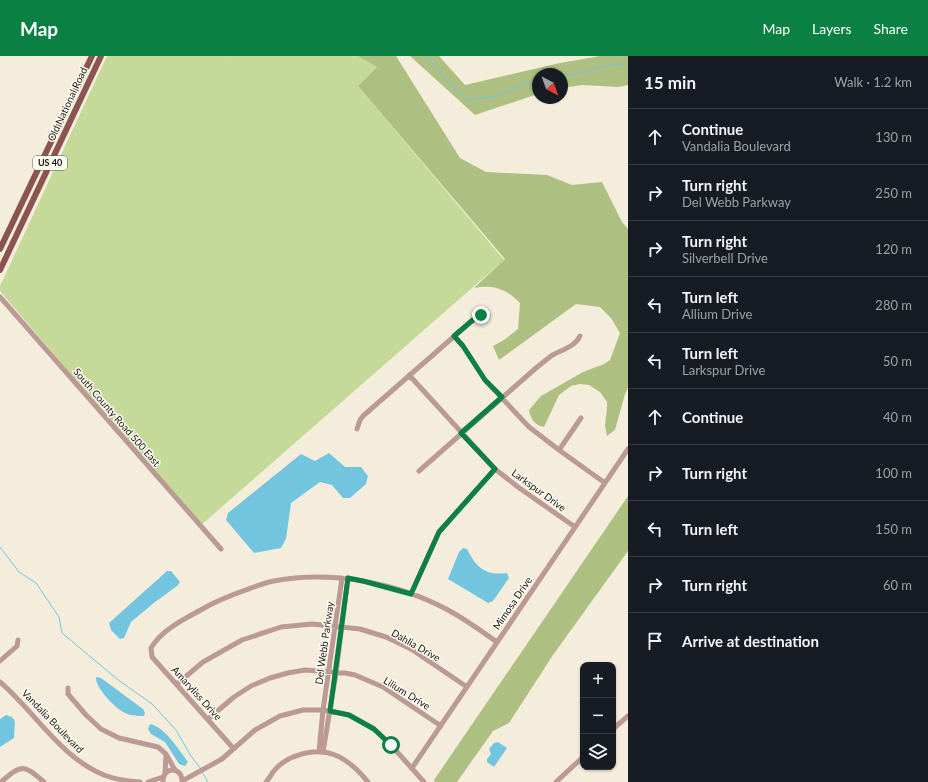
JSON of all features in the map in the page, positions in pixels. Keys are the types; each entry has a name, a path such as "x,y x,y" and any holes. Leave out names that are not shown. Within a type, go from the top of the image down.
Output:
{"main road":[{"name":"Old National Road","path":"0,249 92,56"},
{"name":"Old National Road","path":"0,270 101,56"}],"street":[{"name":"South County Road 500 East","path":"0,297 221,549"},
{"path":"357,429 363,416 409,375 474,319 481,315 488,315"},
{"path":"454,336 463,346 485,380 529,427 605,482"},
{"path":"419,471 542,363 573,345 580,336"},
{"name":"Larkspur Drive","path":"409,375 495,469 575,527"},
{"path":"559,450 581,418"},
{"name":"Mimosa Drive","path":"412,768 628,449"},
{"path":"411,594 439,532 495,469"},
{"name":"Amaryliss Drive","path":"234,749 152,657 151,648 155,641 178,623 224,597 274,581 320,577 345,578"},
{"path":"345,578 363,581 411,594 435,603 453,612 497,642"},
{"name":"Del Webb Parkway","path":"321,752 323,710 345,578"},
{"name":"Dahlia Drive","path":"176,684 203,662 242,640 281,627 312,624 338,626 373,632 399,642 467,687"},
{"name":"Del Webb Parkway","path":"321,752 336,673 338,626"},
{"path":"0,661 17,646 18,640"},
{"name":"Lilium Drive","path":"208,719 234,697 251,686 270,678 305,670 329,671 355,675 383,687 441,726"},
{"name":"Vandalia Boulevard","path":"0,682 12,692 60,744 81,762 105,776 140,782"},
{"path":"68,688 68,694 86,715 101,729 119,738 155,745 166,754 176,771 182,777 182,781 222,759 255,730 280,716 303,710 323,710 349,715 374,729 424,782"},
{"path":"616,726 628,716"},
{"path":"266,782 274,771 287,760 301,754 321,752 335,755 343,759 352,765 368,782"},
{"path":"163,777 166,754"},
{"path":"556,782 580,760"},
{"path":"1,782 14,771 21,768 29,769 44,782"},
{"path":"148,782 163,777 169,770 192,775"}],"green space":[{"path":"107,56 358,56 377,67 358,86 504,260 200,526 0,291 0,286"},
{"path":"358,56 396,56 460,158 486,172 547,175 572,185 602,182 622,222 628,229 628,388 615,430 607,436 605,425 607,402 600,392 589,385 580,384 571,386 559,395 544,427 538,425 534,421 529,410 541,396 583,372 604,364 610,360 620,333 611,318 600,307 576,304 499,360 493,346 504,340 518,329 520,303 505,291 493,287 474,288 505,259 358,86 377,67"},
{"path":"410,56 439,56 465,85 532,69 532,96 475,115"},
{"path":"600,56 628,56 628,85 618,87 582,85 568,87 568,68 538,68"},
{"path":"628,496 628,551 553,655 509,723 493,731 457,782 435,782 434,780"}],"water":[{"path":"329,453 345,467 361,467 368,476 366,484 350,498 343,498 332,485 320,482 291,503 286,539 281,548 254,553 226,520 228,513 301,454 315,461"},
{"path":"463,548 467,549 474,561 482,569 499,574 507,573 509,578 493,601 488,603 448,579 459,552"},
{"path":"167,571 171,571 180,582 177,586 131,622 124,638 120,639 111,630 109,623"},
{"path":"96,677 101,678 143,709 145,713 144,716 134,716 121,711 102,692"},
{"path":"6,715 12,717 15,721 14,738 0,747 0,719"},
{"path":"150,724 156,726 171,740 188,762 185,766 179,764 165,742 151,734 148,729"},
{"path":"498,742 507,748 494,767 487,762 487,759 491,754 489,749 494,743"}],"waterway":[{"path":"428,56 446,81 468,100 497,96 532,81"},
{"path":"568,75 612,65 628,64"},
{"path":"0,547 19,572 36,583 59,617 62,633 117,679 152,704 176,730 191,756 201,769"},
{"path":"202,772 208,782"}],"route":[{"path":"391,745 374,729 349,715 330,711 348,578 411,594 439,532 495,469 461,433 502,397 485,380 463,346 454,336 481,315"}]}
